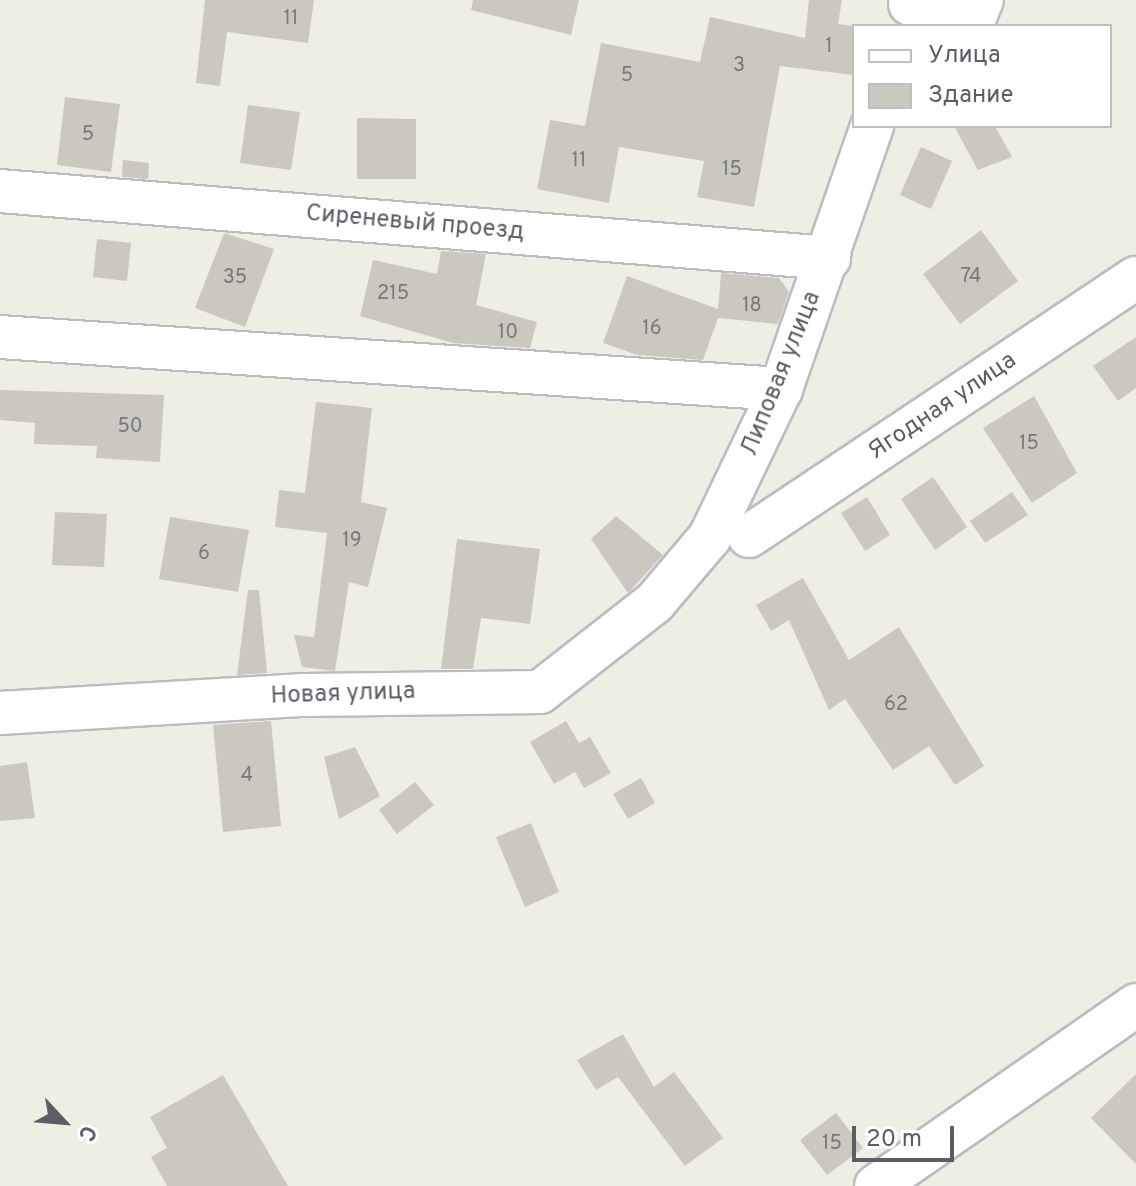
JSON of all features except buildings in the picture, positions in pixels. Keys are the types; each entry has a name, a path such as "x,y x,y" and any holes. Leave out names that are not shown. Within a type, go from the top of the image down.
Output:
{"street":[{"path":"908,10 973,22 982,0"},
{"name":"Липовая улица","path":"655,602 710,537 781,389 829,258 871,128"},
{"name":"Сиреневый проезд","path":"0,191 829,258"},
{"name":"Ягодная улица","path":"749,536 1136,278"},
{"path":"0,337 781,389"},
{"name":"Новая улица","path":"0,713 304,695 540,692 655,602"},
{"path":"876,1186 1136,1005"}]}
